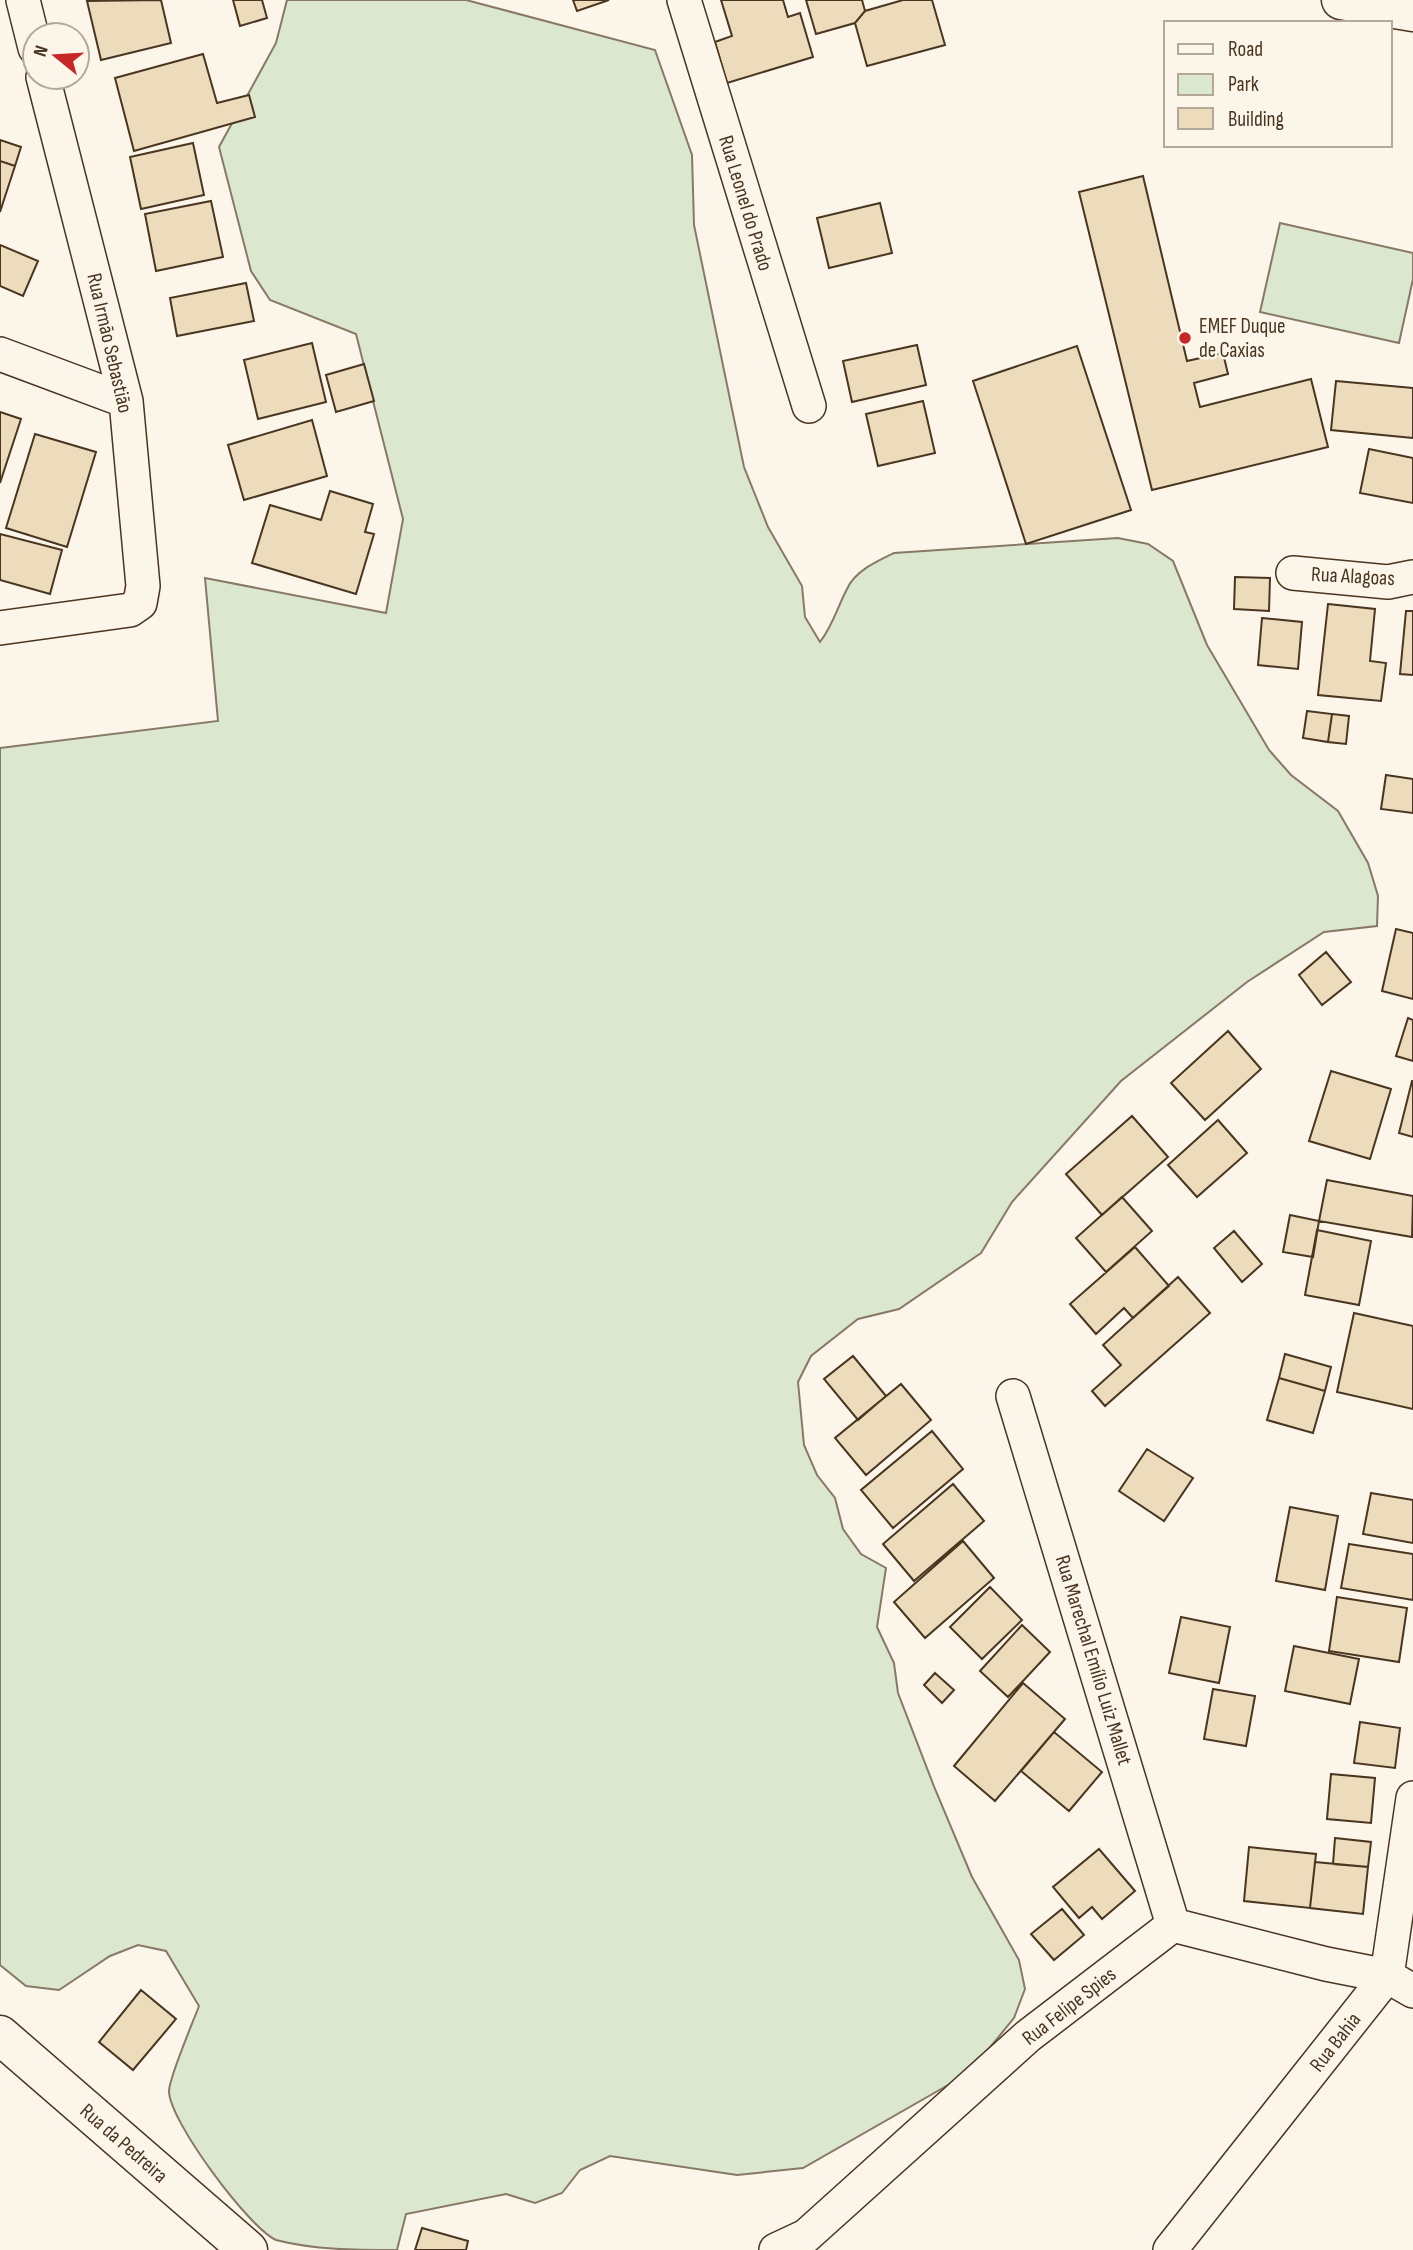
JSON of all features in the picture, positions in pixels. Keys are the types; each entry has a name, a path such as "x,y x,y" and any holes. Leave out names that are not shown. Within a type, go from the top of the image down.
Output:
{"street":[{"path":"23,0 28,21"},
{"name":"Rua Leonel do Prado","path":"684,0 809,406"},
{"name":"Rua Irmão Sebastião","path":"0,628 130,610 140,603 143,586 126,401 47,91"},
{"path":"0,354 126,401"},
{"name":"Rua Alagoas","path":"1293,573 1388,582 1413,577"},
{"name":"Rua Marechal Emílio Luiz Mallet","path":"1013,1396 1173,1925"},
{"path":"1173,1925 1400,1984 1413,1798"},
{"name":"Rua Felipe Spies","path":"776,2250 806,2236 1028,2036 1173,1925"},
{"name":"Rua Bahia","path":"1170,2250 1400,1984"},
{"name":"Rua da Pedreira","path":"0,2035 248,2250"}],"green space":[{"path":"287,0 466,0 655,50 692,155 694,225 744,467 768,527 802,586 805,617 820,642 855,577 867,567 894,553 1118,538 1148,544 1173,561 1207,645 1269,750 1291,775 1338,811 1368,863 1378,896 1377,926 1324,932 1247,982 1121,1081 1012,1202 981,1253 899,1309 858,1319 811,1356 798,1382 804,1445 817,1475 835,1498 843,1529 861,1554 886,1568 877,1627 894,1663 898,1693 972,1877 1019,1960 1025,1989 1014,2018 969,2073 803,2168 737,2175 610,2156 580,2170 562,2193 535,2203 506,2194 406,2214 397,2250 320,2248 276,2240 248,2216 213,2173 182,2125 169,2091 199,2006 166,1951 138,1945 110,1956 59,1990 26,1986 0,1965 0,748 218,721 205,578 386,613 403,519 356,334 270,300 251,271 219,147 276,43"},
{"path":"1280,223 1413,253 1413,279 1399,343 1260,312"}],"building":[{"path":"161,0 171,43 101,60 87,1"},
{"path":"233,0 262,0 267,18 240,26"},
{"path":"573,0 609,0 577,11"},
{"path":"721,0 783,0 788,17 800,13 813,57 727,83 715,42 732,36"},
{"path":"806,0 862,0 865,11 855,23 816,34"},
{"path":"903,0 932,0 945,45 867,66 855,23 865,11"},
{"path":"203,54 217,103 249,95 255,117 134,151 115,78"},
{"path":"0,140 21,147 15,166 0,161"},
{"path":"193,143 204,195 141,209 130,157"},
{"path":"0,161 15,166 0,212"},
{"path":"1143,176 1187,361 1223,353 1228,374 1194,383 1200,407 1311,379 1328,447 1152,490 1079,192"},
{"path":"211,201 223,257 156,271 145,214"},
{"path":"880,203 892,253 829,268 817,218"},
{"path":"0,245 38,261 23,296 0,286"},
{"path":"246,283 254,321 177,336 170,298"},
{"path":"312,343 326,402 258,419 244,360"},
{"path":"917,345 926,385 852,402 843,361"},
{"path":"1077,346 1131,510 1026,544 973,381"},
{"path":"364,364 374,401 336,412 326,375"},
{"path":"1336,381 1413,388 1413,438 1331,430"},
{"path":"923,401 935,453 878,466 866,414"},
{"path":"0,412 21,419 0,483"},
{"path":"312,420 327,476 244,500 228,445"},
{"path":"35,434 96,452 67,547 6,528"},
{"path":"1369,449 1413,458 1413,503 1360,493"},
{"path":"330,491 373,504 365,532 374,534 356,594 252,563 270,505 321,520"},
{"path":"0,534 62,550 50,594 0,580"},
{"path":"1235,577 1270,578 1269,611 1234,609"},
{"path":"1328,604 1375,609 1370,661 1386,663 1381,701 1318,695"},
{"path":"1406,611 1413,611 1413,675 1400,674"},
{"path":"1262,618 1302,622 1298,669 1258,665"},
{"path":"1307,711 1332,714 1328,742 1303,738"},
{"path":"1332,714 1349,716 1346,744 1328,742"},
{"path":"1386,775 1413,779 1413,813 1381,809"},
{"path":"1396,929 1413,933 1413,999 1382,991"},
{"path":"1326,952 1351,982 1322,1005 1299,975"},
{"path":"1408,1018 1413,1020 1413,1061 1396,1056"},
{"path":"1228,1031 1261,1069 1205,1120 1171,1083"},
{"path":"1331,1071 1391,1089 1370,1159 1309,1141"},
{"path":"1413,1081 1413,1137 1399,1133"},
{"path":"1132,1116 1168,1157 1102,1215 1066,1174"},
{"path":"1218,1120 1247,1153 1197,1197 1168,1165"},
{"path":"1327,1180 1413,1196 1412,1237 1319,1221"},
{"path":"1122,1197 1152,1231 1106,1272 1076,1238"},
{"path":"1290,1215 1319,1221 1313,1257 1283,1252"},
{"path":"1317,1230 1371,1241 1359,1305 1305,1295"},
{"path":"1234,1231 1262,1264 1242,1282 1214,1248"},
{"path":"1135,1247 1169,1286 1133,1318 1124,1308 1096,1334 1070,1304"},
{"path":"1178,1277 1210,1313 1105,1406 1092,1391 1121,1365 1103,1345"},
{"path":"1354,1313 1413,1326 1413,1409 1337,1392"},
{"path":"1285,1354 1331,1367 1325,1391 1279,1378"},
{"path":"853,1356 886,1396 858,1420 824,1379"},
{"path":"1279,1378 1325,1391 1313,1433 1267,1420"},
{"path":"901,1384 931,1420 866,1475 835,1438"},
{"path":"932,1431 963,1469 893,1528 861,1490"},
{"path":"1147,1449 1193,1478 1164,1521 1119,1491"},
{"path":"953,1484 984,1521 914,1581 883,1544"},
{"path":"1371,1493 1413,1500 1413,1543 1363,1534"},
{"path":"1290,1507 1338,1516 1325,1590 1276,1581"},
{"path":"963,1541 994,1578 925,1638 894,1602"},
{"path":"1349,1544 1413,1554 1413,1600 1341,1588"},
{"path":"990,1587 1022,1620 982,1659 950,1627"},
{"path":"1337,1597 1407,1608 1399,1662 1329,1651"},
{"path":"1181,1617 1230,1627 1219,1683 1169,1673"},
{"path":"1022,1625 1050,1652 1008,1697 980,1671"},
{"path":"1294,1646 1359,1659 1350,1704 1285,1691"},
{"path":"935,1673 954,1690 942,1703 924,1685"},
{"path":"1023,1683 1065,1719 995,1801 954,1766"},
{"path":"1213,1689 1255,1696 1246,1746 1204,1739"},
{"path":"1360,1722 1400,1728 1395,1768 1354,1763"},
{"path":"1054,1732 1102,1772 1069,1811 1021,1771"},
{"path":"1331,1774 1375,1778 1371,1823 1327,1819"},
{"path":"1335,1838 1371,1842 1368,1867 1333,1864"},
{"path":"1249,1847 1316,1854 1310,1908 1244,1901"},
{"path":"1099,1849 1135,1891 1102,1919 1092,1907 1079,1918 1053,1887"},
{"path":"1315,1862 1368,1867 1363,1914 1310,1908"},
{"path":"1062,1909 1084,1935 1054,1960 1031,1934"},
{"path":"141,1990 176,2019 133,2070 99,2042"},
{"path":"422,2228 468,2241 466,2250 415,2250"}],"place":[{"name":"EMEF Duque de Caxias","path":"1185,338"}]}
